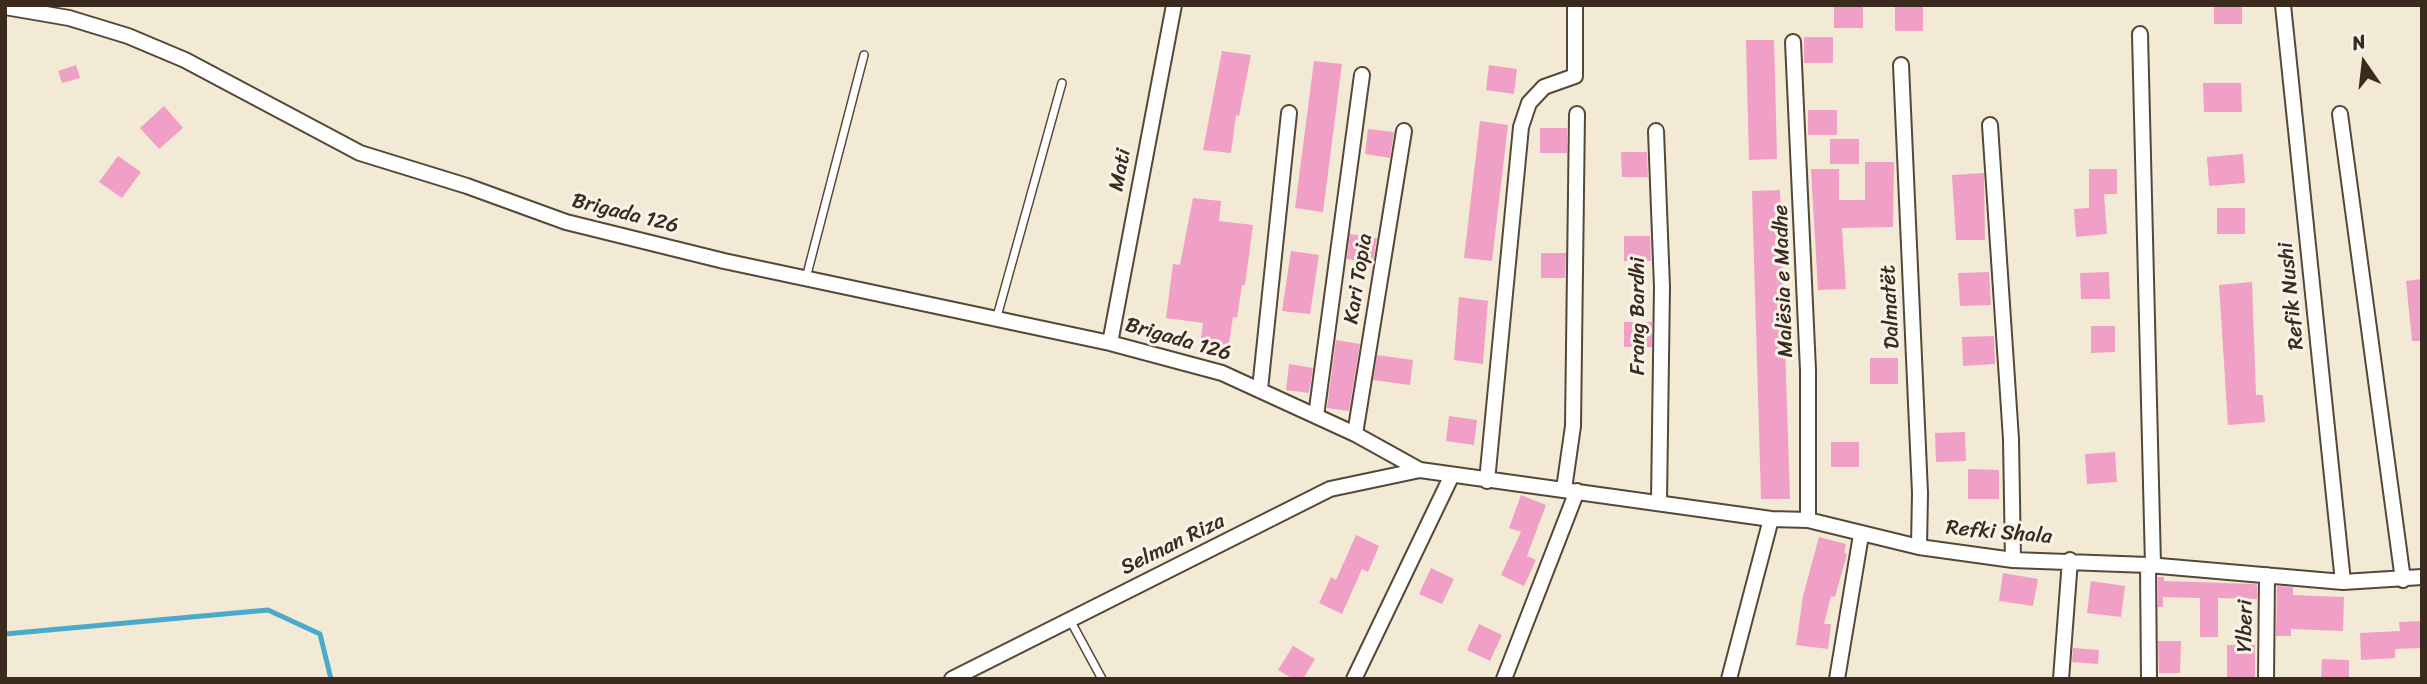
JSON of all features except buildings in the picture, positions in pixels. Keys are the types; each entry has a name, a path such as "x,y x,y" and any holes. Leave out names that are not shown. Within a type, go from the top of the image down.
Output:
{"street":[{"name":"Mati","path":"1110,343 1174,5"},
{"path":"1486,481 1521,127 1528,103 1544,88 1575,76 1575,5"},
{"name":"Refik Nushi","path":"2283,5 2343,582"},
{"name":"Brigada 126","path":"5,7 69,18 128,36 185,60 360,153 467,186 566,222 996,321 1110,343 1222,373 1355,434 1420,470"},
{"path":"2140,34 2150,565 2149,679"},
{"name":"Malësia e Madhe","path":"1793,41 1808,370 1808,520"},
{"name":"Dalmatët","path":"1901,65 1920,493 1919,547"},
{"path":"1316,416 1362,75"},
{"name":"Brigada 126","path":"1260,389 1289,113"},
{"path":"1504,679 1571,490 1577,114"},
{"path":"2340,114 2403,580"},
{"path":"1990,125 2011,439 2013,560"},
{"name":"Kari Topia","path":"1355,434 1404,131"},
{"name":"Frang Bardhi","path":"1656,131 1662,287 1658,501"},
{"name":"Refki Shala","path":"1420,470 1486,481 1658,501 1771,519 1808,520 1919,547 2013,560 2150,565 2343,582 2422,577"},
{"name":"Selman Riza","path":"952,679 1068,618 1221,546 1330,489 1420,470"},
{"path":"1354,679 1451,475"},
{"path":"1729,679 1771,519"},
{"path":"1837,679 1861,535"},
{"path":"2061,679 2070,560"},
{"name":"Ylberi","path":"2266,679 2267,575"}],"lane":[{"path":"806,278 864,55"},
{"path":"996,321 1062,83"},
{"path":"1068,618 1102,679"}],"waterway":[{"path":"5,634 268,610 320,634 331,679"}]}
